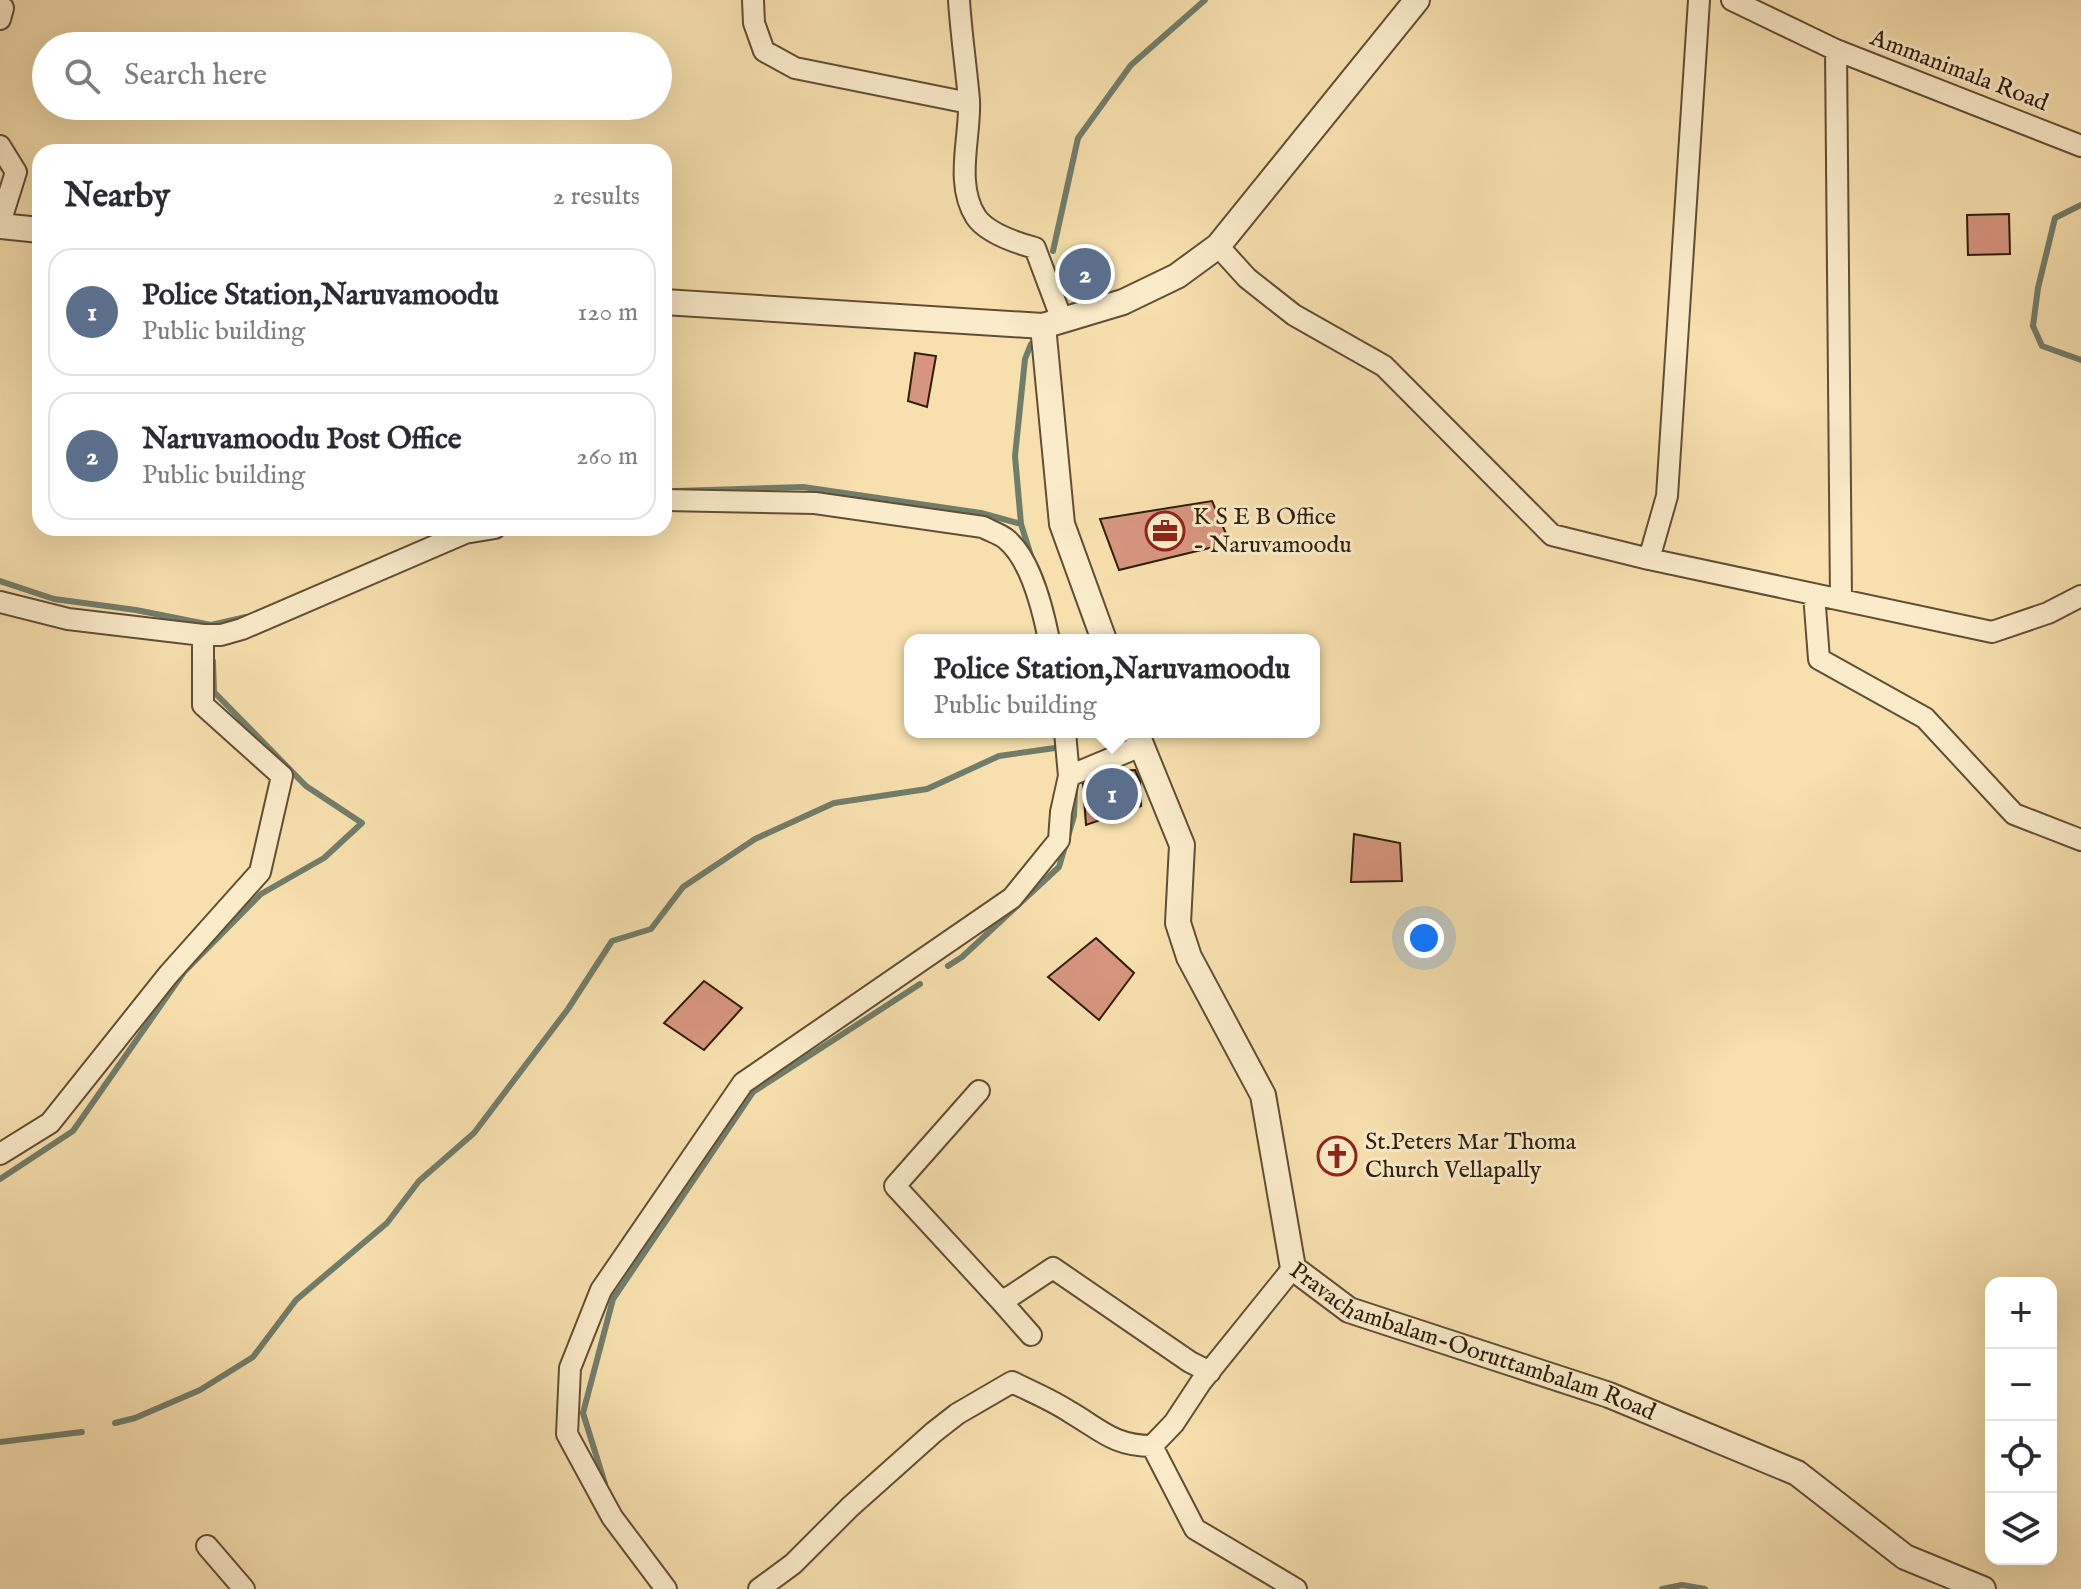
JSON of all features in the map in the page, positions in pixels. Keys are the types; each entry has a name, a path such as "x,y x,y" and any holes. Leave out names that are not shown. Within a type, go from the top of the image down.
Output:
{"street":[{"path":"753,0 754,23 764,51 795,68 969,103"},
{"path":"959,0 969,103 965,182 976,218 1007,240 1035,248 1052,323 1062,524 1102,634"},
{"path":"672,302 1052,323 1123,302 1177,276 1218,246 1417,0"},
{"path":"1649,559 1667,496 1699,0"},
{"name":"Ammanimala Road","path":"1732,0 1836,50 2081,146"},
{"path":"1836,50 1841,600"},
{"path":"0,146 16,172 0,225 32,229"},
{"path":"1218,246 1247,278 1294,315 1384,366 1552,535 1649,559 1992,632 2048,613 2081,596"},
{"path":"672,500 815,503 983,527 1006,538 1019,553 1036,588 1048,634"},
{"path":"0,602 68,619 209,635 242,629 458,536"},
{"path":"1814,594 1819,659 1925,718 2014,814 2081,840"},
{"path":"0,1154 50,1123 168,975 260,872 282,776 203,705 209,635"},
{"path":"666,1589 612,1517 567,1434 570,1368 601,1290 743,1083 1012,898 1059,840 1069,767 1066,738"},
{"path":"1069,767 1139,739"},
{"name":"Pravachambalam-Ooruttambalam Road","path":"1139,739 1182,845 1178,923 1189,957 1263,1095 1293,1268 1349,1310 1609,1395 1797,1473 1905,1557 1983,1589"},
{"path":"979,1091 895,1186 1031,1335"},
{"path":"1001,1301 1053,1268 1190,1362 1210,1372"},
{"path":"759,1589 793,1564 850,1507 945,1423 1012,1382 1072,1412 1109,1438 1135,1446 1152,1446 1174,1423 1210,1372 1293,1268"},
{"path":"1152,1446 1195,1529 1296,1589"},
{"path":"207,1546 244,1589"}],"building":[{"path":"2009,214 2010,254 1968,255 1967,215"},
{"path":"1090,257 1102,283 1078,289 1067,263"},
{"path":"915,353 936,356 927,407 908,401"},
{"name":"K S E B Office - Naruvamoodu","path":"1212,501 1230,543 1119,570 1100,519"},
{"path":"1135,770 1140,781 1141,806 1086,825 1083,784 1115,771"},
{"path":"1354,834 1400,843 1402,881 1351,882"},
{"path":"1096,938 1134,973 1099,1020 1048,977"},
{"path":"704,981 742,1008 704,1050 664,1023"}],"waterway":[{"path":"1053,251 1078,138 1131,65 1205,0"},
{"path":"2081,205 2055,218 2038,288 2033,326 2042,346 2081,360"},
{"path":"1021,524 1015,456 1025,359 1031,344"},
{"path":"676,491 803,487 981,513 1021,524 1032,559"},
{"path":"0,581 54,599 136,610 211,625 246,617"},
{"path":"0,1179 73,1131 184,972 261,894 324,858 362,823 306,786 214,692 213,661"},
{"path":"115,1423 135,1418 200,1390 253,1357 296,1300 387,1223 419,1181 474,1133 568,1009 612,941 651,929 683,887 755,839 834,803 927,789 999,756 1062,747"},
{"path":"948,966 962,957 1059,867 1074,816 1075,791"},
{"path":"605,1484 583,1413 613,1299 753,1092 920,984"},
{"path":"0,1442 82,1432"},
{"path":"1662,1589 1682,1585 1705,1589"}],"place":[{"name":"Naruvamoodu Post Office","path":"1085,274"},
{"name":"K S E B Office - Naruvamoodu","path":"1165,531"},
{"name":"Police Station,Naruvamoodu","path":"1112,794"},
{"name":"St.Peters Mar Thoma Church Vellapally","path":"1337,1156"}]}
